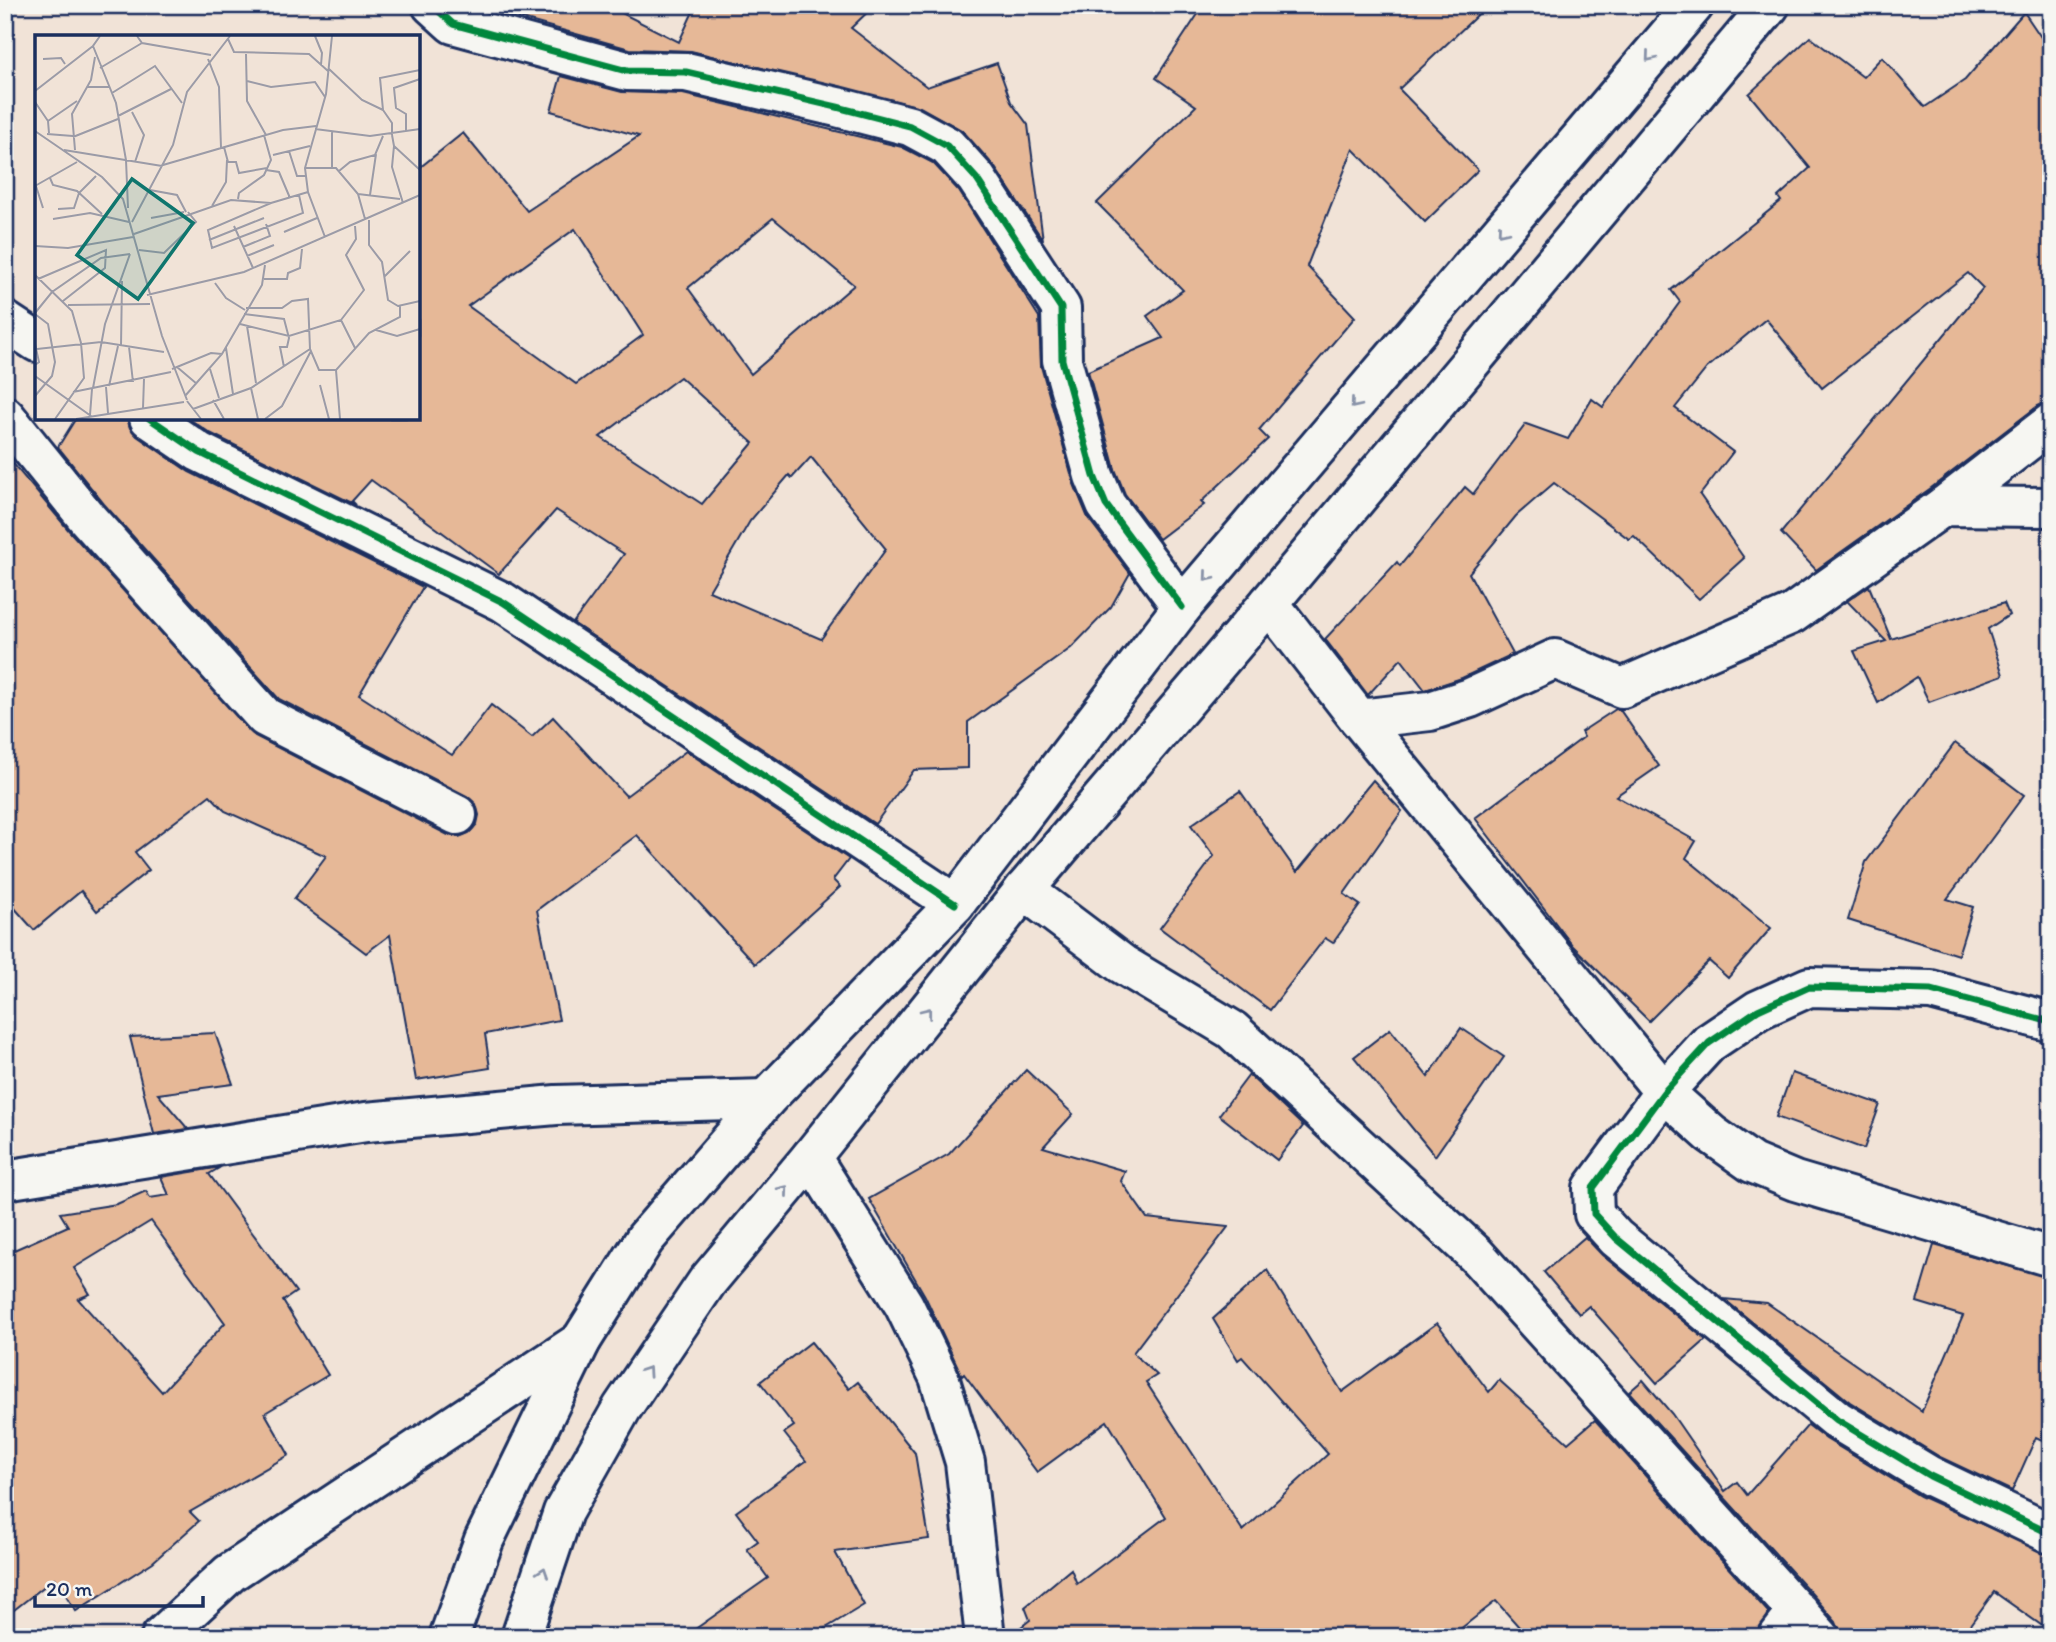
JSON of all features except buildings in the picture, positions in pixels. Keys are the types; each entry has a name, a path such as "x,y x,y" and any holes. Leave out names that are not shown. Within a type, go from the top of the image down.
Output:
{"street":[{"path":"432,5 453,24 627,71 686,72 910,125 947,146 976,178 1060,308 1062,360 1098,486 1106,505 1182,607"},
{"path":"449,1637 484,1540 581,1340 645,1239 765,1099 955,904 1182,607 1694,5"},
{"path":"521,1637 563,1512 622,1408 707,1282 811,1157 1024,890 1269,603 1770,5"},
{"path":"5,321 35,341"},
{"path":"5,416 87,517 265,717 457,816"},
{"path":"152,420 199,452 503,602 955,904"},
{"path":"1359,719 1430,711 1470,698 1555,659 1622,688 1792,614 1944,506 2051,423"},
{"path":"1944,506 2051,507"},
{"path":"1269,603 1359,719 1664,1092 1711,1134 1752,1163 1796,1181 2051,1257"},
{"path":"1024,890 1122,964 1232,1030 1476,1255 1799,1628"},
{"path":"2051,1022 1931,990 1809,987 1758,1010 1709,1043 1664,1092 1593,1188 1594,1214 1616,1238 1837,1420 1930,1476 2051,1534"},
{"path":"5,1180 366,1122 556,1105 765,1099"},
{"path":"811,1157 904,1305 939,1377 965,1462 985,1637"},
{"path":"161,1637 230,1573 581,1340"}],"cycle path":[{"path":"432,5 453,24 627,71 686,72 837,107 910,126 947,146 976,178 1061,308 1062,360 1094,476 1106,505 1182,607"},
{"path":"152,420 199,452 503,602 955,904"},
{"path":"2051,1022 1931,990 1809,987 1758,1010 1709,1043 1664,1092 1593,1188 1594,1214 1616,1238 1837,1420 1930,1476 2051,1534"}]}
